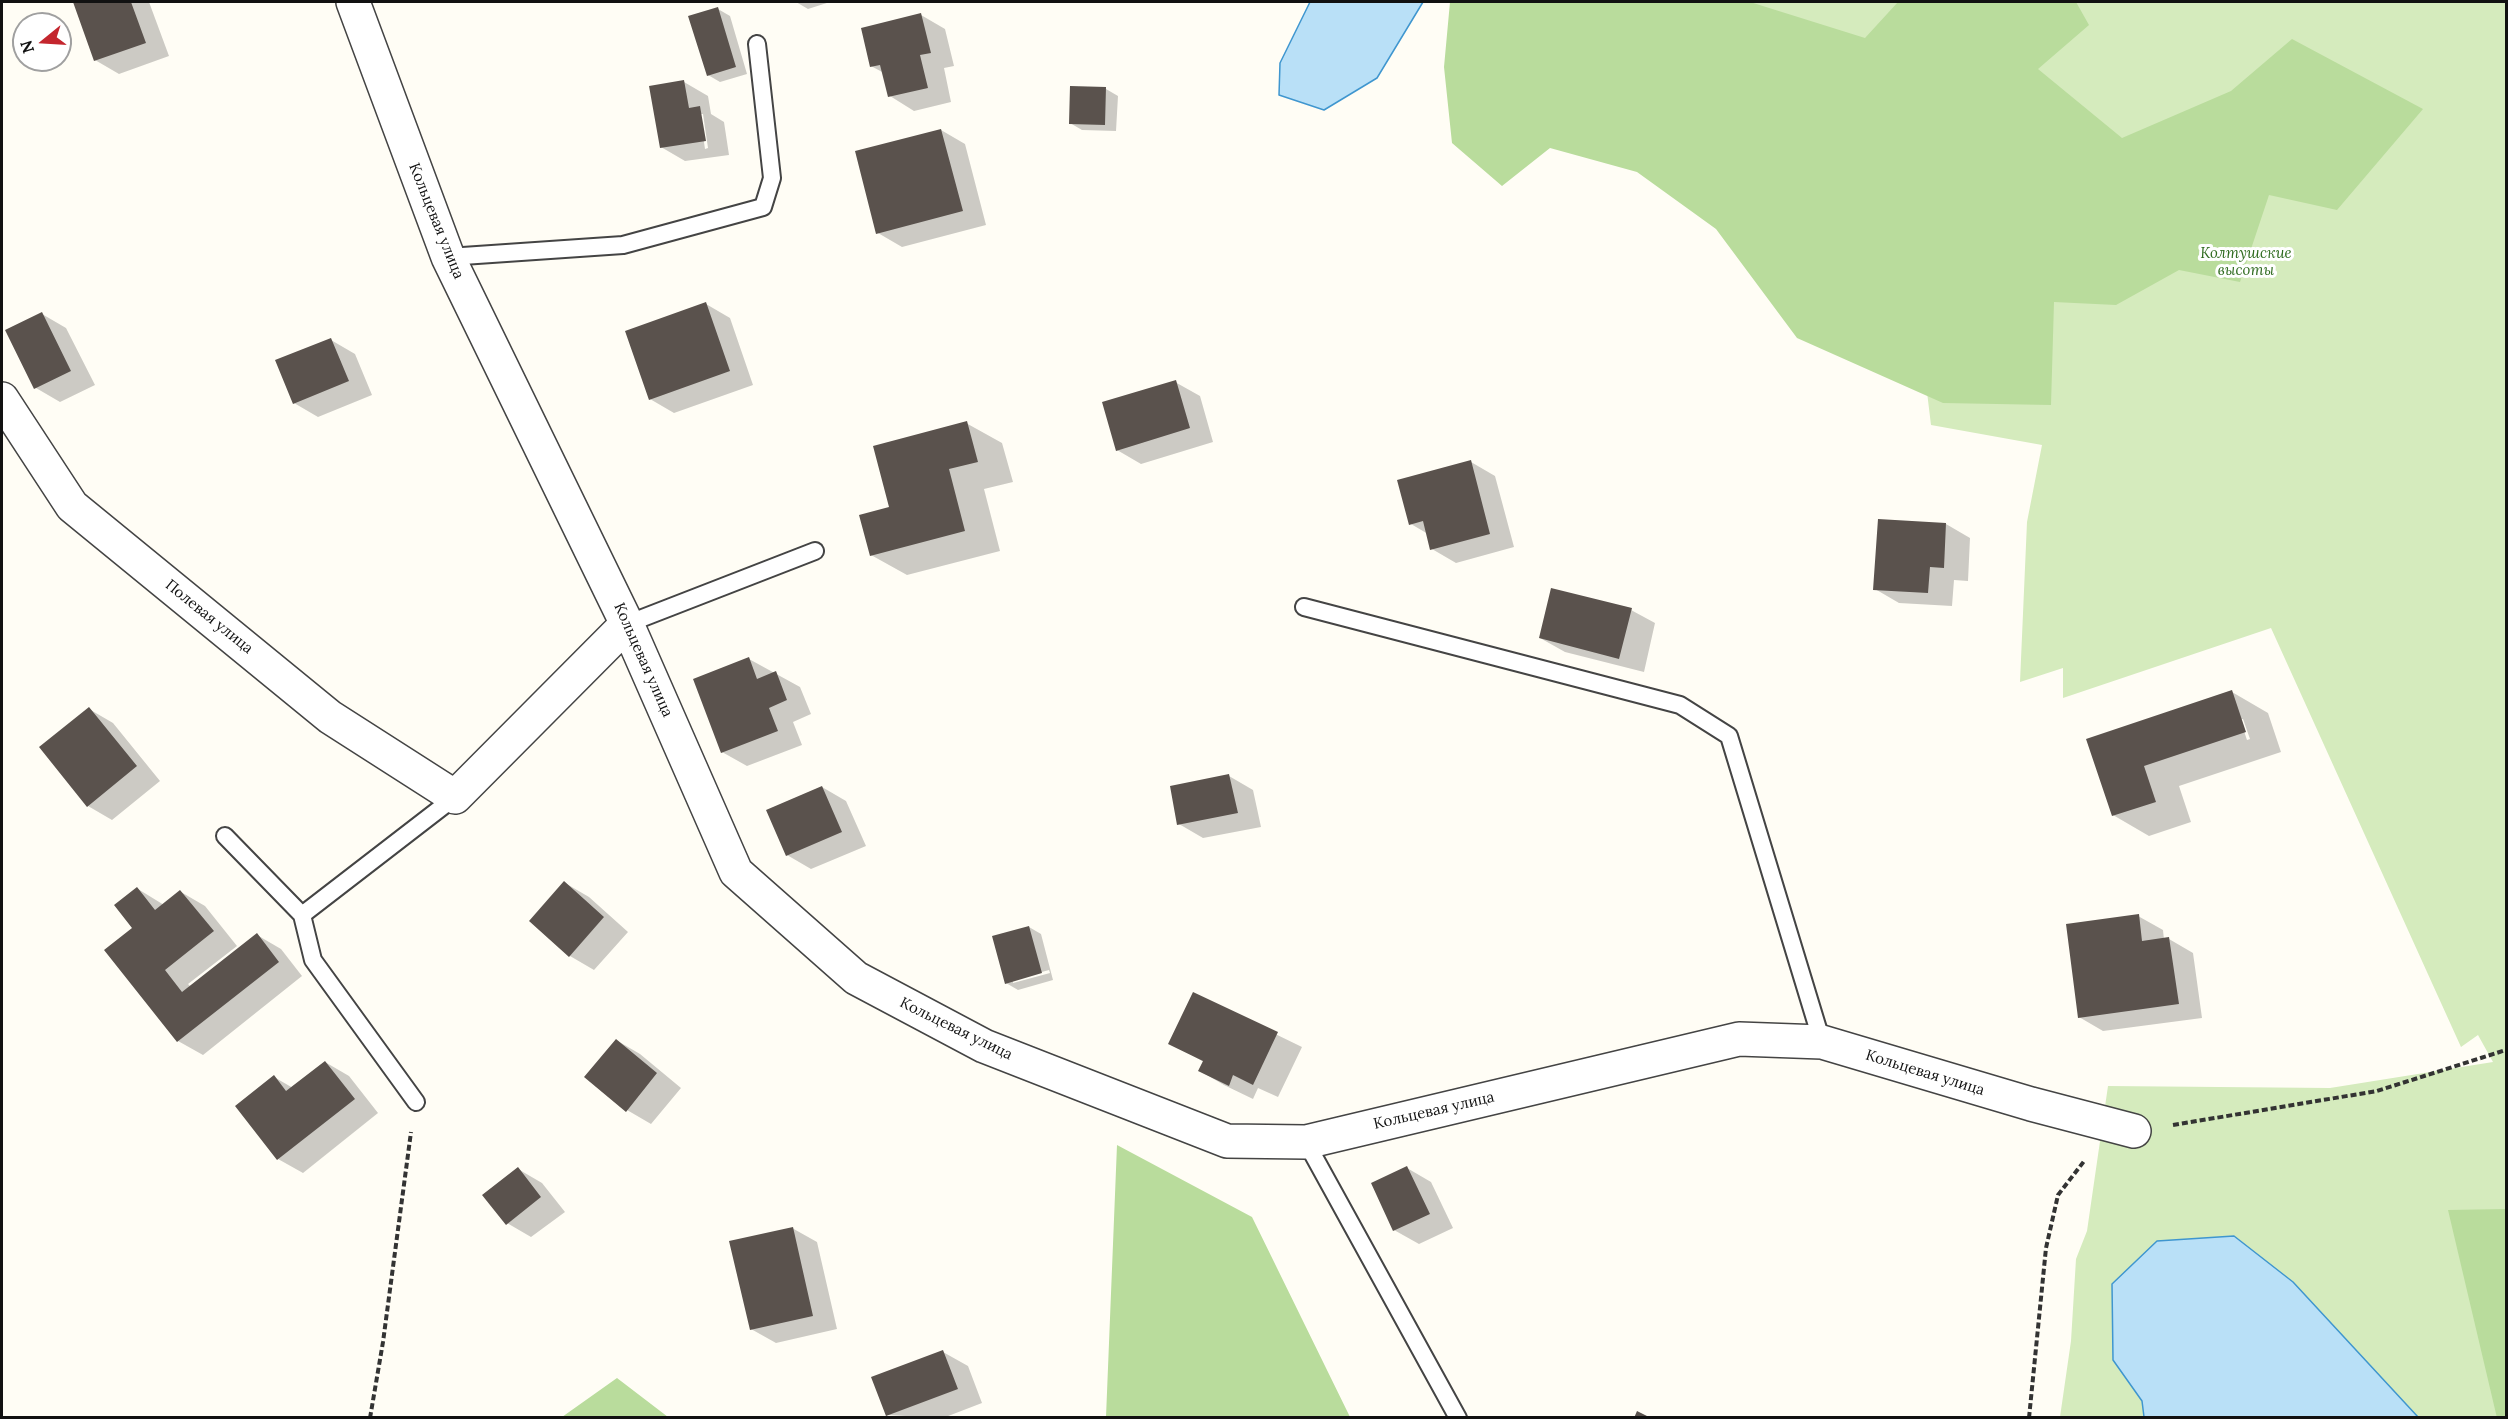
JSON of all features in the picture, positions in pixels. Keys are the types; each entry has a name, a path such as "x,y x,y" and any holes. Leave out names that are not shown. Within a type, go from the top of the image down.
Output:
{"street":[{"name":"Кольцевая улица","path":"353,2 448,257 627,624 736,872 856,978 984,1046 1227,1141 1306,1142 1739,1039 1822,1042 2031,1104 2134,1131"},
{"name":"Полевая улица","path":"2,399 72,506 330,717 455,797"},
{"path":"455,797 627,624"}],"lane":[{"path":"448,257 623,245 763,207 772,178 757,44"},
{"path":"627,624 815,551"},
{"path":"1304,607 1680,705 1729,736 1822,1042"},
{"path":"302,915 455,797"},
{"path":"225,836 302,915 313,960 416,1102"},
{"path":"1306,1142 1458,1418"}],"path":[{"path":"2029,1418 2046,1248 2058,1195 2090,1152 2134,1131 2377,1091 2506,1050"},
{"path":"370,1418 383,1342 416,1102"}],"green space":[{"path":"1450,2 1750,2 1865,38 1898,2 2076,2 2089,25 2038,69 2122,138 2231,91 2292,39 2423,109 2337,210 2269,195 2240,282 2179,270 2116,305 2054,302 2051,405 1943,403 1797,338 1716,229 1637,172 1550,148 1502,186 1452,143 1444,67"},
{"name":"Колтушские высоты","path":"1589,2 2506,2 2506,1417 2060,1417 2071,1341 2076,1259 2087,1231 2108,1086 2330,1088 2493,1062 2478,1035 2461,1047 2271,628 2063,698 2063,668 2020,682 2027,522 2042,445 1931,425 1901,178"},
{"path":"1117,1145 1252,1217 1350,1417 1106,1417"},
{"path":"2506,1209 2506,1417 2497,1418 2448,1210"},
{"path":"617,1378 668,1417 562,1417"}],"water":[{"path":"1310,2 1423,2 1377,78 1324,110 1279,95 1280,63"},
{"path":"2234,1236 2293,1282 2418,1417 2144,1417 2142,1401 2113,1360 2112,1284 2157,1241"}],"building":[{"path":"73,2 131,2 146,43 94,61"},
{"path":"718,7 736,67 707,76 688,16"},
{"path":"921,13 931,53 920,55 928,88 888,97 880,65 870,67 861,28"},
{"path":"684,80 689,108 700,106 706,141 660,148 649,86"},
{"path":"1070,86 1106,87 1105,125 1069,124"},
{"path":"941,129 963,211 876,234 855,151"},
{"path":"706,302 730,371 649,400 625,331"},
{"path":"42,312 71,371 34,389 5,330"},
{"path":"331,338 349,381 293,404 275,360"},
{"path":"1176,380 1190,428 1116,451 1102,402"},
{"path":"967,421 978,462 949,469 965,531 870,556 859,515 889,507 873,446"},
{"path":"1471,460 1490,534 1430,550 1423,521 1409,525 1397,480"},
{"path":"1878,519 1946,523 1944,568 1930,567 1928,593 1873,590"},
{"path":"1551,588 1632,608 1619,659 1539,638"},
{"path":"749,657 757,679 776,671 787,700 769,708 778,731 721,753 693,679"},
{"path":"2232,690 2246,732 2144,766 2156,802 2112,816 2086,739"},
{"path":"89,707 137,766 87,807 39,747"},
{"path":"1229,774 1238,813 1177,825 1170,786"},
{"path":"822,786 842,832 786,856 766,810"},
{"path":"564,881 604,917 569,957 529,921"},
{"path":"137,887 155,910 180,890 214,931 165,970 182,992 257,933 279,962 177,1042 104,950 132,928 114,905"},
{"path":"2139,914 2142,941 2169,937 2179,1004 2078,1018 2066,924"},
{"path":"1029,926 1042,973 1005,984 992,936"},
{"path":"1193,992 1278,1032 1253,1085 1233,1075 1229,1086 1198,1071 1203,1061 1168,1044"},
{"path":"616,1039 657,1073 626,1112 584,1077"},
{"path":"325,1061 355,1099 277,1160 235,1106 274,1075 286,1091"},
{"path":"1407,1166 1430,1214 1393,1231 1371,1183"},
{"path":"518,1167 541,1197 506,1225 482,1195"},
{"path":"793,1227 813,1316 750,1330 729,1241"},
{"path":"943,1350 958,1389 886,1416 871,1377"},
{"path":"1637,1411 1651,1418 1634,1418"}]}
